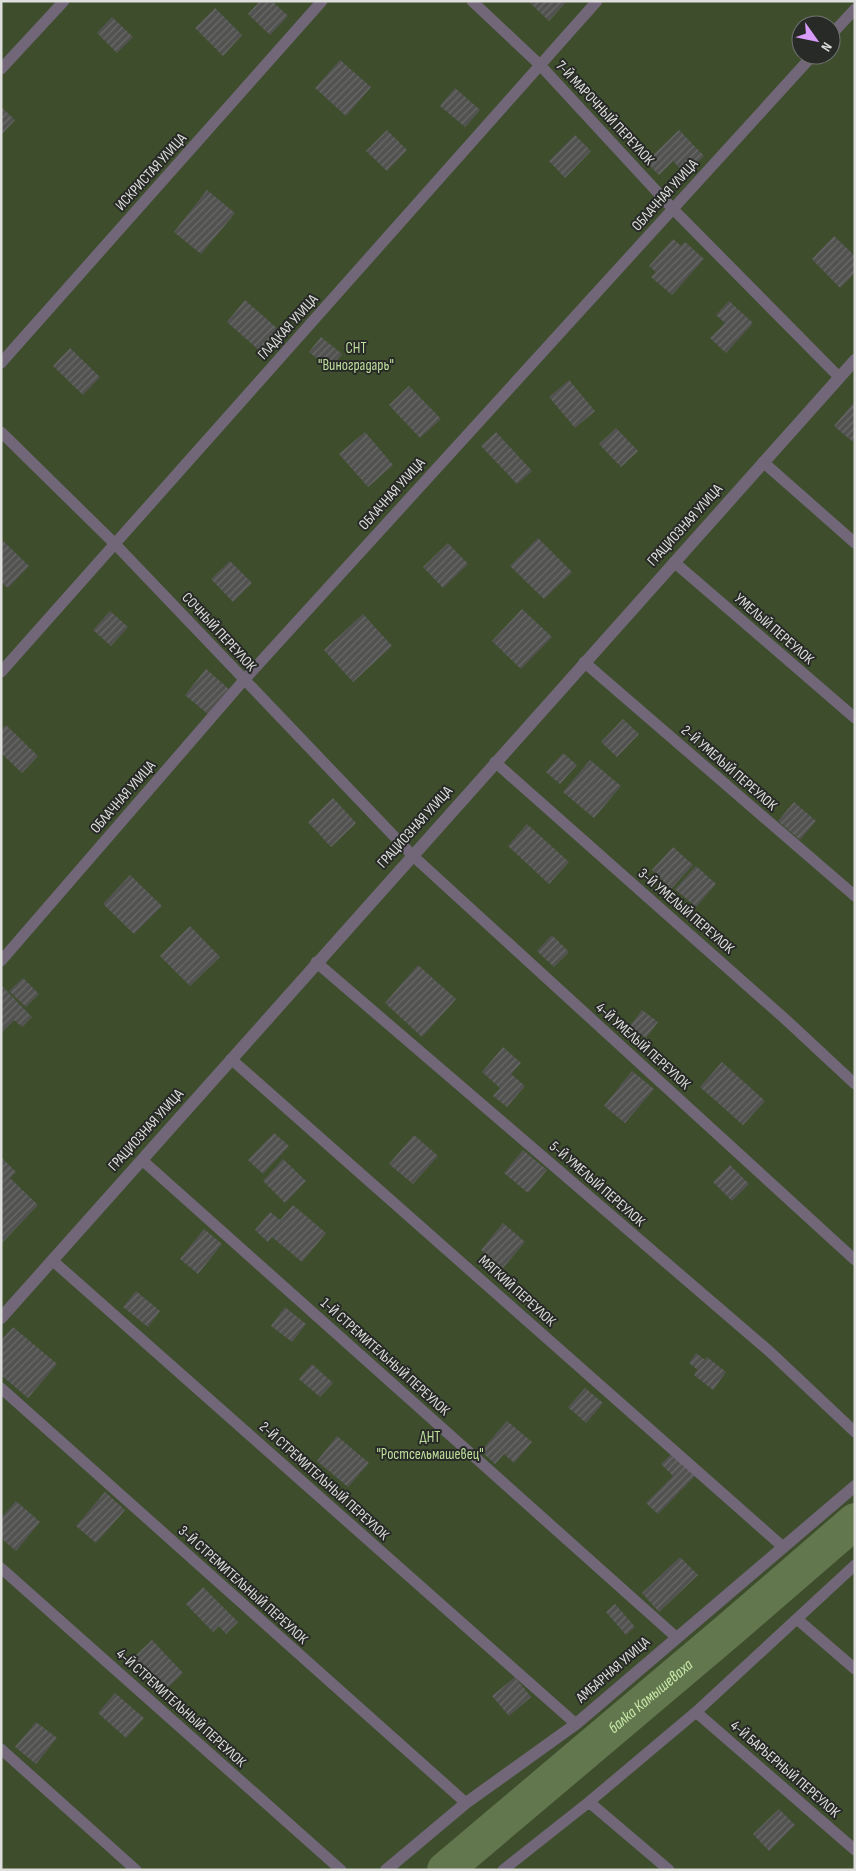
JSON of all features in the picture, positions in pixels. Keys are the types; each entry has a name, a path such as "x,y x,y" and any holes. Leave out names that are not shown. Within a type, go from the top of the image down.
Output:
{"street":[{"name":"ГРАЦИОЗНАЯ УЛИЦА","path":"2,1314 142,1160 316,962 763,462 853,365"},
{"name":"АМБАРНАЯ УЛИЦА","path":"386,1870 466,1804 576,1724 782,1546 855,1486"}],"lane":[{"path":"1,69 64,1"},
{"name":"ИСКРИСТАЯ УЛИЦА","path":"1,363 322,1"},
{"name":"7-Й МАРОЧНЫЙ ПЕРЕУЛОК","path":"472,1 540,65 673,209 840,377"},
{"name":"ГЛАДКАЯ УЛИЦА","path":"1,672 597,1"},
{"path":"841,24 855,9"},
{"name":"ОБЛАЧНАЯ УЛИЦА","path":"1,960 244,680 804,65"},
{"name":"СОЧНЫЙ ПЕРЕУЛОК","path":"1,432 116,544 412,855"},
{"path":"763,462 855,543"},
{"name":"УМЕЛЫЙ ПЕРЕУЛОК","path":"674,562 855,718"},
{"name":"2-Й УМЕЛЫЙ ПЕРЕУЛОК","path":"584,662 855,896"},
{"name":"3-Й УМЕЛЫЙ ПЕРЕУЛОК","path":"495,762 777,1011 855,1084"},
{"name":"4-Й УМЕЛЫЙ ПЕРЕУЛОК","path":"412,855 855,1260"},
{"name":"5-Й УМЕЛЫЙ ПЕРЕУЛОК","path":"316,962 769,1351 855,1432"},
{"name":"МЯГКИЙ ПЕРЕУЛОК","path":"232,1059 782,1546"},
{"name":"1-Й СТРЕМИТЕЛЬНЫЙ ПЕРЕУЛОК","path":"142,1160 676,1637"},
{"name":"2-Й СТРЕМИТЕЛЬНЫЙ ПЕРЕУЛОК","path":"52,1260 576,1724"},
{"name":"3-Й СТРЕМИТЕЛЬНЫЙ ПЕРЕУЛОК","path":"1,1388 466,1804"},
{"path":"503,1870 589,1802 696,1712 855,1565"},
{"name":"4-Й СТРЕМИТЕЛЬНЫЙ ПЕРЕУЛОК","path":"1,1568 341,1870"},
{"path":"797,1619 855,1669"},
{"name":"4-Й БАРЬЕРНЫЙ ПЕРЕУЛОК","path":"696,1712 855,1850"},
{"path":"1,1748 136,1870"},
{"path":"589,1802 669,1870"}],"green space":[{"path":"1,1 855,1 855,1870 1,1870"}],"building":[{"path":"260,1 272,1 288,16 270,35 248,14"},
{"path":"528,1 567,1 549,21"},
{"path":"215,8 242,35 223,56 195,28"},
{"path":"112,17 133,37 117,53 97,33"},
{"path":"340,60 371,87 346,116 315,88"},
{"path":"455,88 480,110 465,127 440,106"},
{"path":"1,107 15,120 1,135"},
{"path":"387,130 407,150 387,171 366,151"},
{"path":"679,130 704,156 685,174 673,161 659,175 646,162"},
{"path":"575,135 591,151 565,178 549,161"},
{"path":"207,190 235,213 201,254 174,232"},
{"path":"834,236 855,256 855,273 840,288 812,259"},
{"path":"673,239 681,246 685,242 704,259 672,295 651,277 656,272 649,266"},
{"path":"245,300 278,329 260,351 227,322"},
{"path":"729,301 753,323 726,353 710,338 725,323 716,315"},
{"path":"321,337 342,354 330,369 309,352"},
{"path":"70,348 100,377 83,395 53,366"},
{"path":"569,380 595,411 575,428 549,397"},
{"path":"409,386 441,419 420,438 389,405"},
{"path":"855,401 855,440 853,442 834,426"},
{"path":"616,428 638,451 621,467 599,444"},
{"path":"365,432 393,465 368,487 339,454"},
{"path":"496,432 532,471 517,484 481,446"},
{"path":"538,538 572,572 544,599 510,566"},
{"path":"1,539 29,566 8,588 1,582"},
{"path":"448,543 468,564 443,588 423,567"},
{"path":"230,561 252,583 233,602 211,579"},
{"path":"522,609 552,637 521,669 492,641"},
{"path":"110,611 128,627 111,646 93,630"},
{"path":"363,614 392,646 353,682 324,650"},
{"path":"206,669 230,690 209,715 185,695"},
{"path":"623,719 639,734 617,757 601,742"},
{"path":"6,725 38,756 22,773 1,753 1,729"},
{"path":"563,753 577,765 560,784 546,772"},
{"path":"590,760 621,786 594,818 563,792"},
{"path":"333,798 356,823 331,847 308,822"},
{"path":"794,802 816,821 800,840 778,821"},
{"path":"527,824 569,862 549,884 508,846"},
{"path":"673,847 693,865 671,889 652,870"},
{"path":"696,866 716,884 696,907 675,889"},
{"path":"130,875 162,906 134,934 103,904"},
{"path":"190,926 220,957 190,986 160,956"},
{"path":"552,935 569,952 554,967 537,951"},
{"path":"418,965 456,999 422,1037 385,1003"},
{"path":"23,978 39,994 26,1007 9,991"},
{"path":"1,985 32,1017 22,1027 14,1020 1,1033"},
{"path":"642,1010 658,1022 646,1038 630,1026"},
{"path":"503,1047 521,1063 511,1074 525,1086 507,1107 493,1096 500,1088 482,1072"},
{"path":"722,1062 765,1101 743,1125 700,1087"},
{"path":"632,1071 654,1089 625,1123 604,1106"},
{"path":"274,1133 289,1146 263,1174 248,1160"},
{"path":"414,1135 438,1156 413,1184 389,1164"},
{"path":"523,1150 547,1170 528,1193 504,1173"},
{"path":"1,1157 16,1172 10,1178 38,1205 1,1244"},
{"path":"283,1159 306,1181 285,1203 263,1181"},
{"path":"730,1165 749,1184 732,1201 713,1182"},
{"path":"293,1205 326,1233 302,1262 272,1237 268,1242 255,1230 270,1212 280,1220"},
{"path":"503,1223 525,1242 503,1268 481,1250"},
{"path":"204,1229 222,1244 198,1274 180,1259"},
{"path":"136,1291 160,1311 148,1327 123,1307"},
{"path":"285,1307 306,1324 292,1342 271,1326"},
{"path":"13,1327 57,1364 28,1398 1,1375 1,1340"},
{"path":"696,1353 705,1360 707,1357 726,1372 713,1390 694,1375 698,1370 689,1363"},
{"path":"312,1364 333,1383 320,1397 299,1379"},
{"path":"585,1388 603,1403 586,1423 568,1407"},
{"path":"507,1421 532,1442 514,1463 504,1454 495,1464 481,1451"},
{"path":"337,1436 369,1463 348,1487 317,1461"},
{"path":"672,1453 695,1476 658,1514 646,1503 673,1476 661,1464"},
{"path":"105,1492 125,1510 96,1543 76,1526"},
{"path":"16,1501 40,1522 16,1551 1,1538 1,1518"},
{"path":"680,1557 698,1575 659,1612 642,1593"},
{"path":"203,1587 238,1622 226,1634 219,1626 213,1632 186,1604"},
{"path":"615,1604 635,1627 626,1635 606,1612"},
{"path":"152,1640 183,1673 160,1695 129,1662"},
{"path":"515,1677 531,1697 509,1716 492,1696"},
{"path":"115,1693 144,1718 126,1738 98,1713"},
{"path":"36,1722 57,1738 36,1764 15,1747"},
{"path":"779,1809 795,1825 769,1851 753,1834"}],"waterway":[{"name":"балка Камышеваха","path":"445,1870 855,1521"}],"park label":[{"name":"СНТ \"Виноградарь\"","path":"356,356"},
{"name":"ДНТ \"Ростсельмашевец\"","path":"430,1446"}]}
